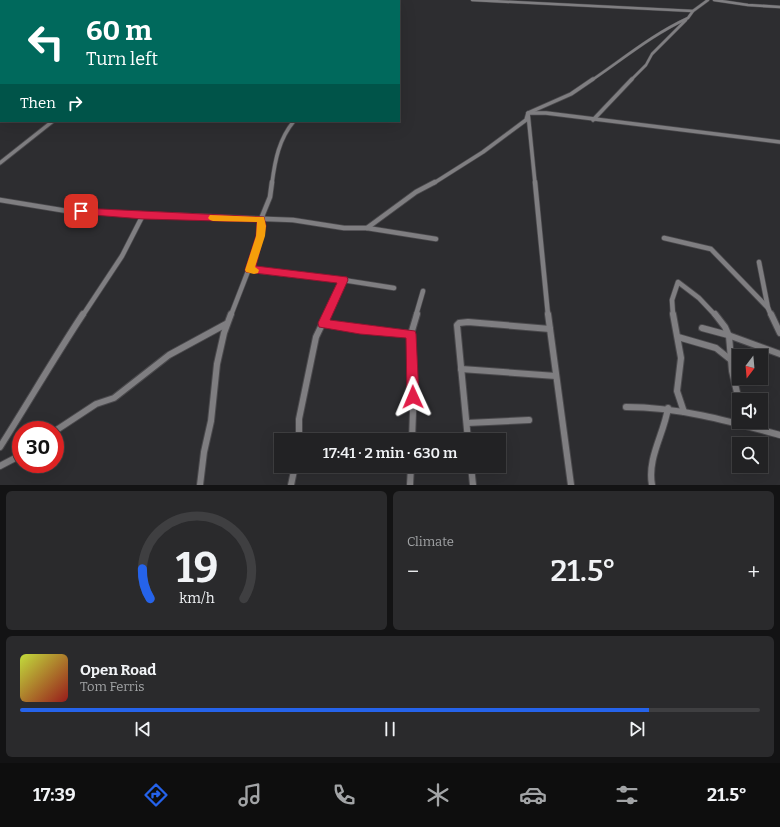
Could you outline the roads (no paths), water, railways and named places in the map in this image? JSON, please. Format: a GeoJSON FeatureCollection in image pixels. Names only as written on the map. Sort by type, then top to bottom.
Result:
{"type":"FeatureCollection","features":[{"type":"Feature","properties":{"kind":"street"},"geometry":{"type":"LineString","coordinates":[[472,0],[693,11]]}},
{"type":"Feature","properties":{"kind":"street"},"geometry":{"type":"LineString","coordinates":[[593,120],[646,65],[652,54],[693,11],[708,0]]}},
{"type":"Feature","properties":{"kind":"street"},"geometry":{"type":"LineString","coordinates":[[714,0],[745,5],[780,7]]}},
{"type":"Feature","properties":{"kind":"street"},"geometry":{"type":"LineString","coordinates":[[366,228],[416,192],[424,189],[483,152],[526,120],[528,114],[571,94],[619,62],[636,48],[687,18]]}},
{"type":"Feature","properties":{"kind":"street"},"geometry":{"type":"LineString","coordinates":[[528,114],[546,113],[780,142]]}},
{"type":"Feature","properties":{"kind":"street"},"geometry":{"type":"LineString","coordinates":[[528,114],[538,224],[550,329],[571,485]]}},
{"type":"Feature","properties":{"kind":"street"},"geometry":{"type":"LineString","coordinates":[[0,163],[52,122]]}},
{"type":"Feature","properties":{"kind":"street"},"geometry":{"type":"LineString","coordinates":[[200,485],[204,452],[211,422],[217,364],[226,324],[250,270],[260,236],[262,226],[261,219],[270,196],[280,145],[285,132],[293,122]]}},
{"type":"Feature","properties":{"kind":"street"},"geometry":{"type":"LineString","coordinates":[[0,200],[67,211],[293,220],[344,228],[366,228],[436,239]]}},
{"type":"Feature","properties":{"kind":"street"},"geometry":{"type":"LineString","coordinates":[[0,447],[36,392],[58,352],[122,256],[143,215]]}},
{"type":"Feature","properties":{"kind":"street"},"geometry":{"type":"LineString","coordinates":[[664,238],[711,250],[768,308]]}},
{"type":"Feature","properties":{"kind":"street"},"geometry":{"type":"LineString","coordinates":[[759,262],[768,308],[780,333]]}},
{"type":"Feature","properties":{"kind":"street"},"geometry":{"type":"LineString","coordinates":[[250,270],[344,280],[394,288]]}},
{"type":"Feature","properties":{"kind":"street"},"geometry":{"type":"LineString","coordinates":[[299,433],[305,387],[316,337],[344,280]]}},
{"type":"Feature","properties":{"kind":"street"},"geometry":{"type":"LineString","coordinates":[[684,412],[678,396],[677,387],[682,363],[673,302],[674,288],[678,282],[688,289],[718,318],[728,335],[737,393]]}},
{"type":"Feature","properties":{"kind":"street"},"geometry":{"type":"LineString","coordinates":[[412,433],[411,334],[423,292]]}},
{"type":"Feature","properties":{"kind":"street"},"geometry":{"type":"LineString","coordinates":[[468,433],[457,326],[459,323],[468,322],[550,329]]}},
{"type":"Feature","properties":{"kind":"street"},"geometry":{"type":"LineString","coordinates":[[323,323],[360,329],[411,334]]}},
{"type":"Feature","properties":{"kind":"street"},"geometry":{"type":"LineString","coordinates":[[64,425],[91,408],[114,398],[169,355],[226,324]]}},
{"type":"Feature","properties":{"kind":"street"},"geometry":{"type":"LineString","coordinates":[[702,328],[728,335],[780,354]]}},
{"type":"Feature","properties":{"kind":"street"},"geometry":{"type":"LineString","coordinates":[[678,337],[716,348],[731,360]]}},
{"type":"Feature","properties":{"kind":"street"},"geometry":{"type":"LineString","coordinates":[[461,369],[556,376]]}},
{"type":"Feature","properties":{"kind":"street"},"geometry":{"type":"LineString","coordinates":[[626,407],[643,406],[668,408],[732,422]]}},
{"type":"Feature","properties":{"kind":"street"},"geometry":{"type":"LineString","coordinates":[[652,485],[650,472],[668,419],[668,408]]}},
{"type":"Feature","properties":{"kind":"street"},"geometry":{"type":"LineString","coordinates":[[467,423],[529,420]]}},
{"type":"Feature","properties":{"kind":"street"},"geometry":{"type":"LineString","coordinates":[[761,429],[780,435]]}},
{"type":"Feature","properties":{"kind":"street"},"geometry":{"type":"LineString","coordinates":[[0,466],[12,460]]}},
{"type":"Feature","properties":{"kind":"street"},"geometry":{"type":"LineString","coordinates":[[291,485],[294,473]]}},
{"type":"Feature","properties":{"kind":"street"},"geometry":{"type":"LineString","coordinates":[[410,485],[411,473]]}},
{"type":"Feature","properties":{"kind":"street"},"geometry":{"type":"LineString","coordinates":[[472,473],[473,485]]}}]}
